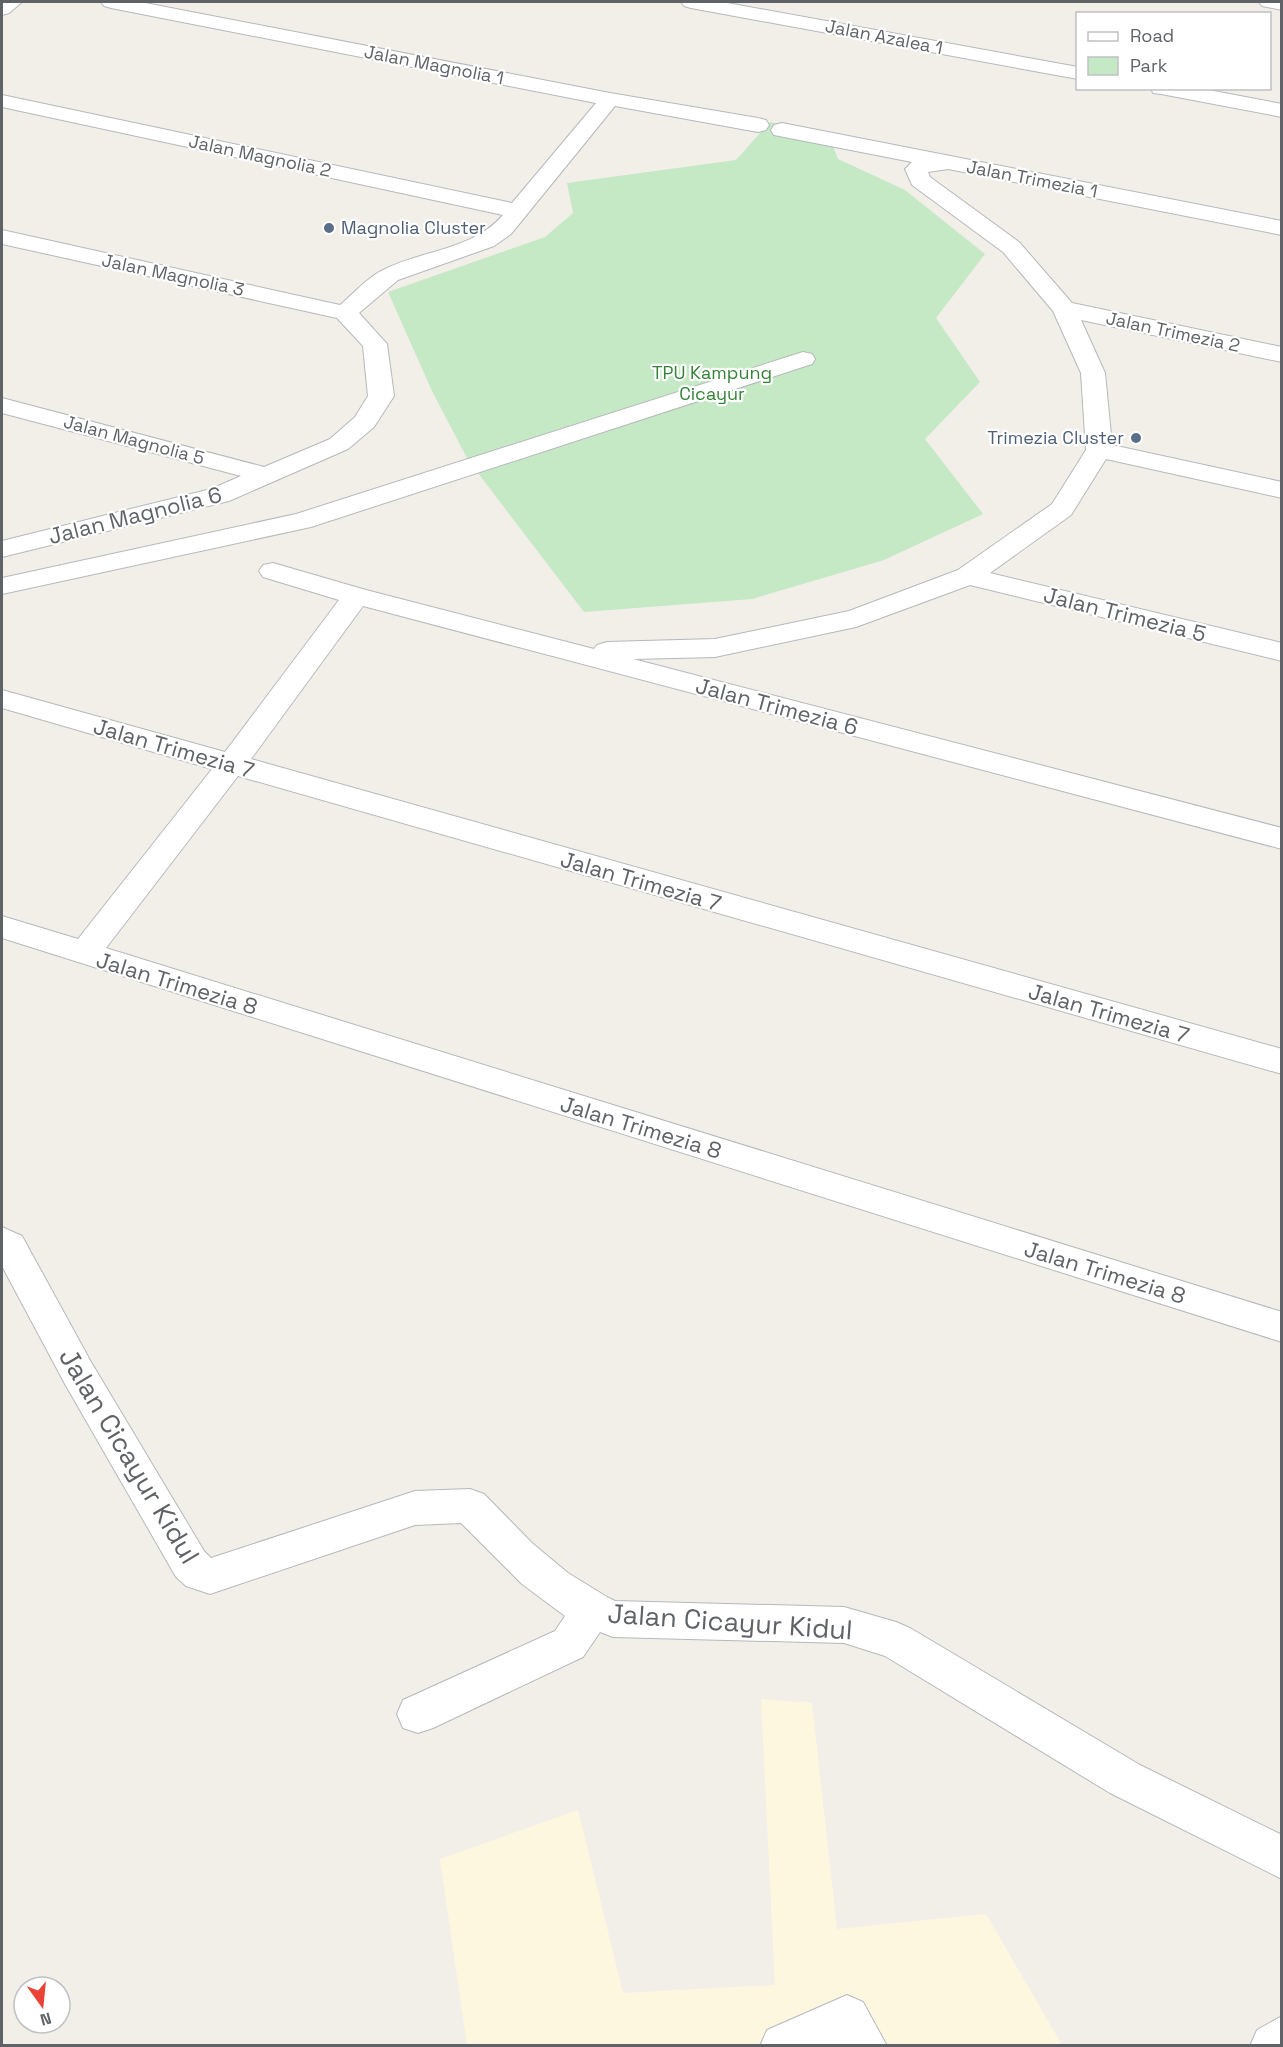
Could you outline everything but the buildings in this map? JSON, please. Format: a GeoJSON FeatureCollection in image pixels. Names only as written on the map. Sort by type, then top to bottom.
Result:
{"type":"FeatureCollection","features":[{"type":"Feature","properties":{"kind":"street"},"geometry":{"type":"LineString","coordinates":[[2,9],[12,2]]}},
{"type":"Feature","properties":{"kind":"street","name":"Jalan Magnolia 1"},"geometry":{"type":"LineString","coordinates":[[111,2],[758,126]]}},
{"type":"Feature","properties":{"kind":"street","name":"Jalan Azalea 1"},"geometry":{"type":"LineString","coordinates":[[691,2],[1076,73]]}},
{"type":"Feature","properties":{"kind":"street"},"geometry":{"type":"LineString","coordinates":[[1269,2],[1281,4]]}},
{"type":"Feature","properties":{"kind":"street"},"geometry":{"type":"LineString","coordinates":[[1171,90],[1281,111]]}},
{"type":"Feature","properties":{"kind":"street"},"geometry":{"type":"LineString","coordinates":[[345,313],[390,275],[486,241],[503,229],[610,99]]}},
{"type":"Feature","properties":{"kind":"street","name":"Jalan Magnolia 2"},"geometry":{"type":"LineString","coordinates":[[2,100],[518,211]]}},
{"type":"Feature","properties":{"kind":"street","name":"Jalan Trimezia 1"},"geometry":{"type":"LineString","coordinates":[[782,130],[1281,228]]}},
{"type":"Feature","properties":{"kind":"street"},"geometry":{"type":"LineString","coordinates":[[570,651],[715,648],[856,618],[968,576],[1062,509],[1099,450],[1093,373],[1064,309],[1011,246],[920,180],[916,169],[924,165],[946,163]]}},
{"type":"Feature","properties":{"kind":"street","name":"Jalan Magnolia 3"},"geometry":{"type":"LineString","coordinates":[[2,237],[345,313]]}},
{"type":"Feature","properties":{"kind":"street","name":"Jalan Trimezia 2"},"geometry":{"type":"LineString","coordinates":[[1064,309],[1281,355]]}},
{"type":"Feature","properties":{"kind":"street","name":"Jalan Magnolia 6"},"geometry":{"type":"LineString","coordinates":[[2,549],[219,495],[339,444],[365,422],[381,396],[375,344],[345,313]]}},
{"type":"Feature","properties":{"kind":"street"},"geometry":{"type":"LineString","coordinates":[[2,586],[302,521],[802,359]]}},
{"type":"Feature","properties":{"kind":"street","name":"Jalan Magnolia 5"},"geometry":{"type":"LineString","coordinates":[[2,405],[266,475]]}},
{"type":"Feature","properties":{"kind":"street"},"geometry":{"type":"LineString","coordinates":[[1099,450],[1281,490]]}},
{"type":"Feature","properties":{"kind":"street","name":"Jalan Trimezia 6"},"geometry":{"type":"LineString","coordinates":[[273,571],[356,596],[1281,839]]}},
{"type":"Feature","properties":{"kind":"street","name":"Jalan Trimezia 5"},"geometry":{"type":"LineString","coordinates":[[968,576],[1281,652]]}},
{"type":"Feature","properties":{"kind":"street"},"geometry":{"type":"LineString","coordinates":[[84,954],[231,765],[356,596]]}},
{"type":"Feature","properties":{"kind":"street","name":"Jalan Trimezia 7"},"geometry":{"type":"LineString","coordinates":[[2,699],[1281,1062]]}},
{"type":"Feature","properties":{"kind":"street","name":"Jalan Trimezia 8"},"geometry":{"type":"LineString","coordinates":[[2,927],[1281,1327]]}},
{"type":"Feature","properties":{"kind":"street","name":"Jalan Cicayur Kidul"},"geometry":{"type":"LineString","coordinates":[[2,1241],[9,1246],[78,1372],[190,1564],[200,1573],[210,1576],[415,1508],[470,1506],[508,1546],[591,1611],[613,1619],[844,1625],[896,1641],[1125,1779],[1281,1858]]}},
{"type":"Feature","properties":{"kind":"street"},"geometry":{"type":"LineString","coordinates":[[418,1714],[569,1644],[591,1611]]}},
{"type":"Feature","properties":{"kind":"street"},"geometry":{"type":"LineString","coordinates":[[783,2046],[847,2018],[864,2046]]}},
{"type":"Feature","properties":{"kind":"street"},"geometry":{"type":"LineString","coordinates":[[1273,2046],[1281,2039]]}},
{"type":"Feature","properties":{"kind":"shaded area"},"geometry":{"type":"Polygon","coordinates":[[[761,1699],[812,1703],[837,1929],[986,1914],[1062,2045],[467,2045],[440,1859],[578,1810],[623,1993],[775,1985],[761,1699]]]}},
{"type":"Feature","properties":{"kind":"green space","name":"TPU Kampung Cicayur"},"geometry":{"type":"Polygon","coordinates":[[[770,122],[828,134],[838,159],[905,190],[985,254],[936,318],[980,382],[925,439],[983,514],[884,560],[752,599],[584,612],[468,460],[432,391],[388,292],[545,237],[573,213],[567,183],[736,160],[770,122]]]}},
{"type":"Feature","properties":{"kind":"place","name":"Magnolia Cluster"},"geometry":{"type":"Point","coordinates":[329,228]}},
{"type":"Feature","properties":{"kind":"place","name":"Trimezia Cluster"},"geometry":{"type":"Point","coordinates":[1136,438]}}]}
